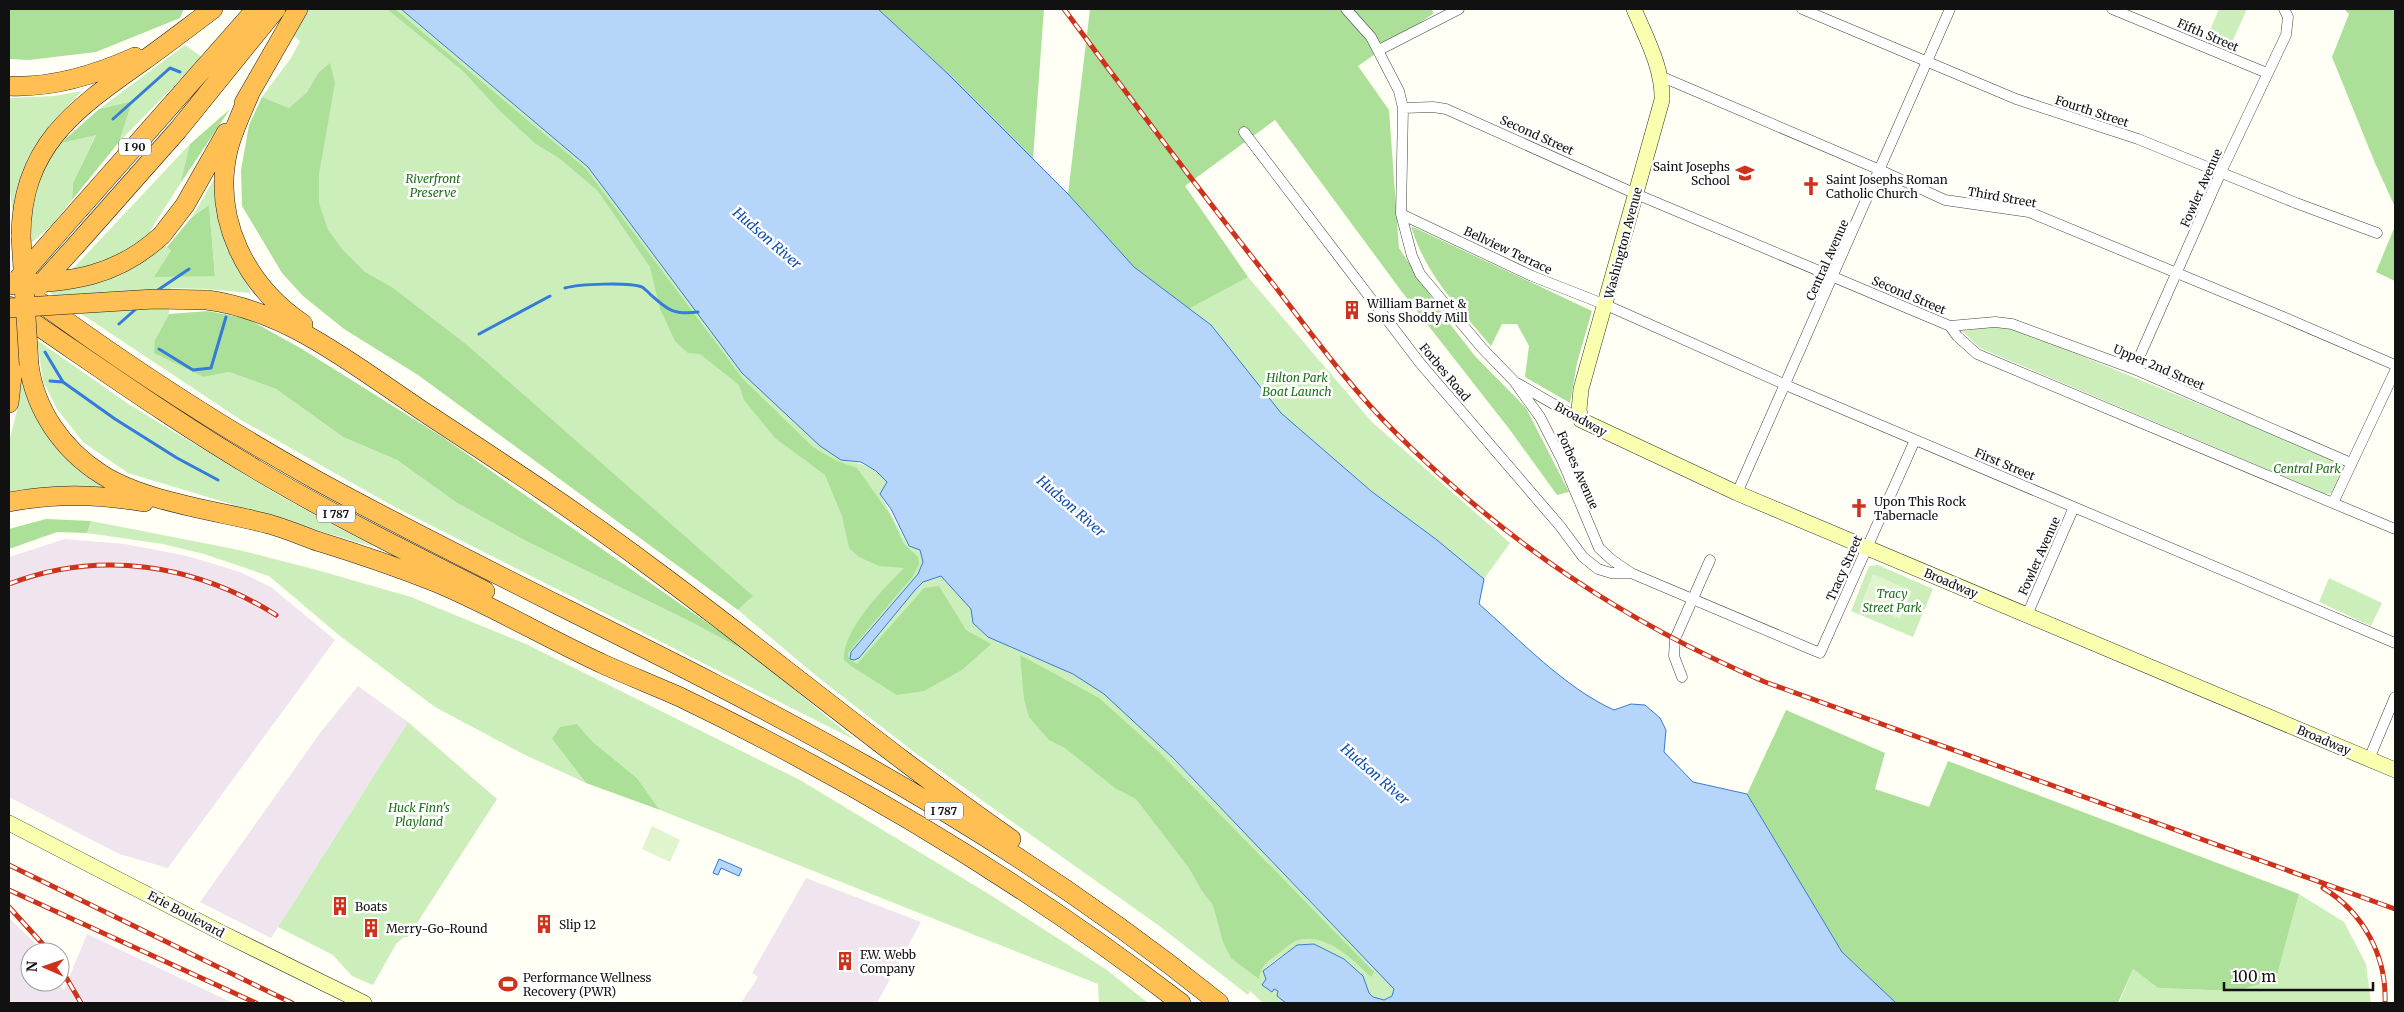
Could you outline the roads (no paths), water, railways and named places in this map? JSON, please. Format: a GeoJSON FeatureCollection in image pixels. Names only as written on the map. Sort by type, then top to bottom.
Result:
{"type":"FeatureCollection","features":[{"type":"Feature","properties":{"kind":"highway"},"geometry":{"type":"LineString","coordinates":[[213,9],[94,96],[67,119],[52,136],[38,159],[27,187],[23,207],[21,237],[29,365],[36,393],[47,419],[66,445],[99,473],[142,492],[273,525],[436,582],[602,664],[679,697]]}},
{"type":"Feature","properties":{"kind":"highway","name":"I 90"},"geometry":{"type":"LineString","coordinates":[[9,289],[256,9]]}},
{"type":"Feature","properties":{"kind":"highway","name":"I 90"},"geometry":{"type":"LineString","coordinates":[[9,321],[225,74],[276,9]]}},
{"type":"Feature","properties":{"kind":"highway"},"geometry":{"type":"LineString","coordinates":[[9,285],[68,281],[98,274],[130,260],[162,235],[192,194],[298,9]]}},
{"type":"Feature","properties":{"kind":"highway"},"geometry":{"type":"LineString","coordinates":[[9,86],[50,84],[94,73],[133,58],[178,34]]}},
{"type":"Feature","properties":{"kind":"highway"},"geometry":{"type":"LineString","coordinates":[[250,93],[233,135],[224,178],[228,220],[242,259],[274,302],[352,355],[398,395]]}},
{"type":"Feature","properties":{"kind":"highway","name":"I 787"},"geometry":{"type":"LineString","coordinates":[[9,278],[131,366],[292,467],[387,518],[794,726],[921,797],[1081,900],[1219,1003]]}},
{"type":"Feature","properties":{"kind":"highway"},"geometry":{"type":"LineString","coordinates":[[9,403],[12,352],[9,307],[154,299],[207,300],[244,308],[276,320],[324,346],[608,535],[707,609],[884,747],[1113,910],[1235,1003]]}},
{"type":"Feature","properties":{"kind":"highway","name":"I 787"},"geometry":{"type":"LineString","coordinates":[[9,307],[166,414],[266,476],[377,536],[606,653],[679,697],[831,776],[932,834],[1046,906],[1176,1000]]}},
{"type":"Feature","properties":{"kind":"highway"},"geometry":{"type":"LineString","coordinates":[[9,502],[56,496],[119,498],[157,505],[270,533],[317,541]]}},
{"type":"Feature","properties":{"kind":"street","name":"Forbes Avenue"},"geometry":{"type":"LineString","coordinates":[[1346,9],[1355,17],[1378,50],[1399,91],[1403,108],[1401,214],[1412,256],[1420,274],[1482,348],[1514,381],[1540,417],[1562,460],[1599,548],[1631,573],[1820,653]]}},
{"type":"Feature","properties":{"kind":"street"},"geometry":{"type":"LineString","coordinates":[[1378,50],[1459,9]]}},
{"type":"Feature","properties":{"kind":"street","name":"Washington Avenue"},"geometry":{"type":"LineString","coordinates":[[1581,420],[1579,410],[1581,389],[1662,100],[1660,76],[1634,9]]}},
{"type":"Feature","properties":{"kind":"street","name":"Fourth Street"},"geometry":{"type":"LineString","coordinates":[[1802,9],[2016,99],[2138,139],[2377,233]]}},
{"type":"Feature","properties":{"kind":"street","name":"Central Avenue"},"geometry":{"type":"LineString","coordinates":[[1737,493],[1950,9]]}},
{"type":"Feature","properties":{"kind":"street","name":"Fifth Street"},"geometry":{"type":"LineString","coordinates":[[2112,9],[2267,73]]}},
{"type":"Feature","properties":{"kind":"street","name":"Fowler Avenue"},"geometry":{"type":"LineString","coordinates":[[2134,370],[2178,274],[2221,172],[2286,35],[2286,13]]}},
{"type":"Feature","properties":{"kind":"street","name":"Third Street"},"geometry":{"type":"LineString","coordinates":[[1660,76],[1880,170],[1945,200],[2029,212],[2395,366]]}},
{"type":"Feature","properties":{"kind":"street","name":"Second Street"},"geometry":{"type":"LineString","coordinates":[[1403,108],[1433,106],[1446,109],[1636,194],[1950,326],[1957,336],[1977,354],[2395,529]]}},
{"type":"Feature","properties":{"kind":"street","name":"Forbes Road"},"geometry":{"type":"LineString","coordinates":[[1244,132],[1420,363],[1560,526],[1583,557],[1598,569],[1611,573],[1631,573]]}},
{"type":"Feature","properties":{"kind":"street","name":"Bellview Terrace"},"geometry":{"type":"LineString","coordinates":[[1401,214],[1532,276],[1606,305]]}},
{"type":"Feature","properties":{"kind":"street","name":"First Street"},"geometry":{"type":"LineString","coordinates":[[1606,305],[1915,440],[2395,643]]}},
{"type":"Feature","properties":{"kind":"street","name":"Upper 2nd Street"},"geometry":{"type":"LineString","coordinates":[[1950,326],[1995,322],[2012,324],[2134,370],[2351,463]]}},
{"type":"Feature","properties":{"kind":"street"},"geometry":{"type":"LineString","coordinates":[[2333,503],[2395,370]]}},
{"type":"Feature","properties":{"kind":"street","name":"Broadway"},"geometry":{"type":"LineString","coordinates":[[1514,381],[1581,420],[1737,493],[2395,770]]}},
{"type":"Feature","properties":{"kind":"street","name":"Tracy Street"},"geometry":{"type":"LineString","coordinates":[[1820,653],[1915,440]]}},
{"type":"Feature","properties":{"kind":"street","name":"Fowler Avenue"},"geometry":{"type":"LineString","coordinates":[[2027,615],[2074,507]]}},
{"type":"Feature","properties":{"kind":"street"},"geometry":{"type":"LineString","coordinates":[[1682,677],[1674,656],[1675,639],[1710,560]]}},
{"type":"Feature","properties":{"kind":"street"},"geometry":{"type":"LineString","coordinates":[[2369,759],[2395,697]]}},
{"type":"Feature","properties":{"kind":"street","name":"Erie Boulevard"},"geometry":{"type":"LineString","coordinates":[[9,823],[218,931],[364,1003]]}},
{"type":"Feature","properties":{"kind":"water","name":"Hudson River"},"geometry":{"type":"Polygon","coordinates":[[[401,9],[878,9],[947,73],[1068,194],[1134,267],[1211,325],[1281,413],[1371,491],[1437,540],[1484,579],[1479,604],[1527,648],[1578,689],[1614,710],[1631,704],[1645,705],[1660,718],[1666,730],[1664,752],[1693,782],[1747,794],[1842,952],[1896,1003],[1286,1003],[1277,996],[1278,991],[1274,989],[1272,992],[1262,985],[1266,979],[1263,971],[1297,945],[1314,944],[1344,959],[1363,976],[1369,993],[1373,997],[1384,1000],[1392,996],[1394,989],[1173,758],[1104,694],[1073,674],[988,637],[973,623],[971,609],[941,576],[923,582],[859,658],[850,659],[851,652],[918,574],[923,562],[920,550],[909,546],[891,509],[880,494],[887,482],[876,471],[861,462],[841,460],[820,446],[742,373],[588,167],[401,9]]]}},
{"type":"Feature","properties":{"kind":"water"},"geometry":{"type":"Polygon","coordinates":[[[719,859],[742,869],[739,876],[721,868],[718,875],[713,873],[719,859]]]}},
{"type":"Feature","properties":{"kind":"waterway"},"geometry":{"type":"LineString","coordinates":[[113,119],[170,68],[180,72]]}},
{"type":"Feature","properties":{"kind":"waterway"},"geometry":{"type":"LineString","coordinates":[[155,292],[189,269]]}},
{"type":"Feature","properties":{"kind":"waterway"},"geometry":{"type":"LineString","coordinates":[[565,288],[604,284],[636,285],[643,288],[671,310],[682,313],[698,312]]}},
{"type":"Feature","properties":{"kind":"waterway"},"geometry":{"type":"LineString","coordinates":[[479,334],[550,296]]}},
{"type":"Feature","properties":{"kind":"waterway"},"geometry":{"type":"LineString","coordinates":[[119,324],[137,308]]}},
{"type":"Feature","properties":{"kind":"waterway"},"geometry":{"type":"LineString","coordinates":[[159,349],[193,370],[211,368],[226,317]]}},
{"type":"Feature","properties":{"kind":"waterway"},"geometry":{"type":"LineString","coordinates":[[45,352],[63,382]]}},
{"type":"Feature","properties":{"kind":"waterway"},"geometry":{"type":"LineString","coordinates":[[50,381],[63,382],[115,419],[177,458],[218,480]]}},
{"type":"Feature","properties":{"kind":"railway"},"geometry":{"type":"LineString","coordinates":[[1064,9],[1333,362],[1380,417],[1481,510],[1569,576],[1663,633],[1765,682],[2395,909]]}},
{"type":"Feature","properties":{"kind":"railway"},"geometry":{"type":"LineString","coordinates":[[9,584],[43,573],[77,567],[112,565],[146,567],[180,574],[213,584],[245,598],[276,615]]}},
{"type":"Feature","properties":{"kind":"railway"},"geometry":{"type":"LineString","coordinates":[[9,865],[292,1003]]}},
{"type":"Feature","properties":{"kind":"railway"},"geometry":{"type":"LineString","coordinates":[[2323,888],[2350,909],[2370,937],[2382,969],[2385,1003]]}},
{"type":"Feature","properties":{"kind":"railway"},"geometry":{"type":"LineString","coordinates":[[9,890],[256,1003]]}},
{"type":"Feature","properties":{"kind":"railway"},"geometry":{"type":"LineString","coordinates":[[9,907],[41,942]]}},
{"type":"Feature","properties":{"kind":"railway"},"geometry":{"type":"LineString","coordinates":[[70,984],[81,1003]]}},
{"type":"Feature","properties":{"kind":"place","name":"Saint Josephs School"},"geometry":{"type":"Point","coordinates":[1745,173]}},
{"type":"Feature","properties":{"kind":"place","name":"Saint Josephs Roman Catholic Church"},"geometry":{"type":"Point","coordinates":[1811,186]}},
{"type":"Feature","properties":{"kind":"place","name":"William Barnet & Sons Shoddy Mill"},"geometry":{"type":"Point","coordinates":[1352,310]}},
{"type":"Feature","properties":{"kind":"place","name":"Upon This Rock Tabernacle"},"geometry":{"type":"Point","coordinates":[1859,508]}},
{"type":"Feature","properties":{"kind":"place","name":"Boats"},"geometry":{"type":"Point","coordinates":[340,906]}},
{"type":"Feature","properties":{"kind":"place","name":"Slip 12"},"geometry":{"type":"Point","coordinates":[544,924]}},
{"type":"Feature","properties":{"kind":"place","name":"Merry-Go-Round"},"geometry":{"type":"Point","coordinates":[371,928]}},
{"type":"Feature","properties":{"kind":"place","name":"F.W. Webb Company"},"geometry":{"type":"Point","coordinates":[845,961]}},
{"type":"Feature","properties":{"kind":"place","name":"Performance Wellness Recovery (PWR)"},"geometry":{"type":"Point","coordinates":[508,984]}},
{"type":"Feature","properties":{"kind":"park label","name":"Riverfront Preserve"},"geometry":{"type":"Point","coordinates":[433,185]}},
{"type":"Feature","properties":{"kind":"park label","name":"Hilton Park Boat Launch"},"geometry":{"type":"Point","coordinates":[1297,384]}},
{"type":"Feature","properties":{"kind":"park label","name":"Central Park"},"geometry":{"type":"Point","coordinates":[2307,468]}},
{"type":"Feature","properties":{"kind":"park label","name":"Tracy Street Park"},"geometry":{"type":"Point","coordinates":[1892,600]}},
{"type":"Feature","properties":{"kind":"park label","name":"Huck Finn's Playland"},"geometry":{"type":"Point","coordinates":[419,814]}}]}
